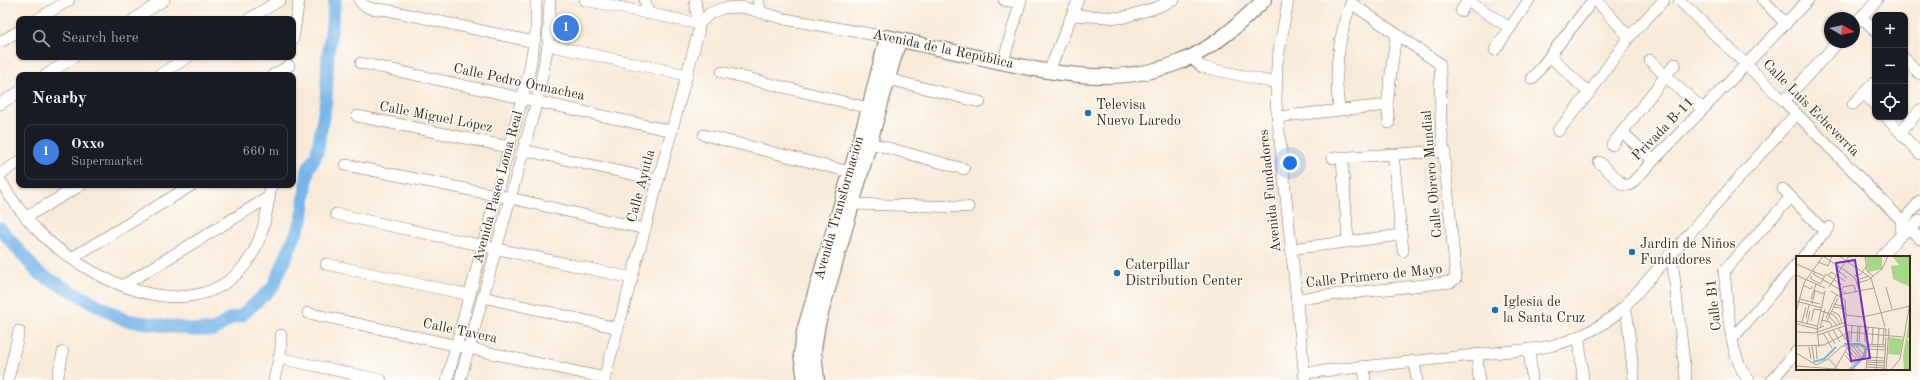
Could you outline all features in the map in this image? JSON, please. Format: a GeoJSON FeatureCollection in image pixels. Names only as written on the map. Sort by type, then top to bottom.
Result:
{"type":"FeatureCollection","features":[{"type":"Feature","properties":{"kind":"main road","name":"Avenida de la República"},"geometry":{"type":"LineString","coordinates":[[893,38],[1049,71],[1076,75],[1121,75],[1167,66],[1191,57],[1218,40],[1246,18],[1264,0]]}},
{"type":"Feature","properties":{"kind":"main road","name":"Avenida Transformación"},"geometry":{"type":"LineString","coordinates":[[804,380],[802,342],[827,271],[864,141],[888,79],[893,38]]}},
{"type":"Feature","properties":{"kind":"main road","name":"Avenida Transformación"},"geometry":{"type":"LineString","coordinates":[[864,141],[868,108],[893,38]]}},
{"type":"Feature","properties":{"kind":"main road","name":"Avenida Transformación"},"geometry":{"type":"LineString","coordinates":[[817,380],[814,359],[815,341],[827,271]]}},
{"type":"Feature","properties":{"kind":"street"},"geometry":{"type":"LineString","coordinates":[[43,16],[70,0]]}},
{"type":"Feature","properties":{"kind":"street"},"geometry":{"type":"LineString","coordinates":[[139,16],[164,0]]}},
{"type":"Feature","properties":{"kind":"street"},"geometry":{"type":"LineString","coordinates":[[254,16],[280,0]]}},
{"type":"Feature","properties":{"kind":"street"},"geometry":{"type":"LineString","coordinates":[[284,0],[298,4],[296,18]]}},
{"type":"Feature","properties":{"kind":"street"},"geometry":{"type":"LineString","coordinates":[[359,0],[363,6],[371,8],[387,10],[534,42]]}},
{"type":"Feature","properties":{"kind":"street","name":"Avenida Paseo Loma Real"},"geometry":{"type":"LineString","coordinates":[[447,380],[523,98],[534,42],[536,0]]}},
{"type":"Feature","properties":{"kind":"street","name":"Avenida Paseo Loma Real"},"geometry":{"type":"LineString","coordinates":[[460,380],[537,101],[548,45],[550,0]]}},
{"type":"Feature","properties":{"kind":"street"},"geometry":{"type":"LineString","coordinates":[[585,0],[699,24]]}},
{"type":"Feature","properties":{"kind":"street"},"geometry":{"type":"LineString","coordinates":[[645,0],[648,14]]}},
{"type":"Feature","properties":{"kind":"street","name":"Calle Ayutla"},"geometry":{"type":"LineString","coordinates":[[604,379],[699,30],[695,0]]}},
{"type":"Feature","properties":{"kind":"street"},"geometry":{"type":"LineString","coordinates":[[758,0],[761,12]]}},
{"type":"Feature","properties":{"kind":"street"},"geometry":{"type":"LineString","coordinates":[[1003,62],[1020,2],[1004,0]]}},
{"type":"Feature","properties":{"kind":"street"},"geometry":{"type":"LineString","coordinates":[[1049,71],[1078,0]]}},
{"type":"Feature","properties":{"kind":"street"},"geometry":{"type":"LineString","coordinates":[[1073,15],[1121,18],[1155,8],[1174,0]]}},
{"type":"Feature","properties":{"kind":"street","name":"Avenida Fundadores"},"geometry":{"type":"LineString","coordinates":[[1288,0],[1281,35],[1276,83],[1277,117],[1304,376]]}},
{"type":"Feature","properties":{"kind":"street"},"geometry":{"type":"LineString","coordinates":[[1495,50],[1529,0]]}},
{"type":"Feature","properties":{"kind":"street"},"geometry":{"type":"LineString","coordinates":[[1532,79],[1551,57],[1593,0]]}},
{"type":"Feature","properties":{"kind":"street"},"geometry":{"type":"LineString","coordinates":[[1596,0],[1629,37]]}},
{"type":"Feature","properties":{"kind":"street"},"geometry":{"type":"LineString","coordinates":[[1558,131],[1589,93],[1629,37],[1664,0]]}},
{"type":"Feature","properties":{"kind":"street","name":"Calle Luis Echeverría"},"geometry":{"type":"LineString","coordinates":[[1679,0],[1784,101],[1920,239]]}},
{"type":"Feature","properties":{"kind":"street"},"geometry":{"type":"LineString","coordinates":[[1763,0],[1786,24]]}},
{"type":"Feature","properties":{"kind":"street","name":"Privada B-11"},"geometry":{"type":"LineString","coordinates":[[1599,162],[1623,185],[1630,185],[1808,0]]}},
{"type":"Feature","properties":{"kind":"street"},"geometry":{"type":"LineString","coordinates":[[1860,19],[1877,0]]}},
{"type":"Feature","properties":{"kind":"street"},"geometry":{"type":"LineString","coordinates":[[1461,11],[1468,1],[1510,28]]}},
{"type":"Feature","properties":{"kind":"street"},"geometry":{"type":"LineString","coordinates":[[1339,109],[1336,89],[1337,64],[1342,28],[1351,3],[1396,34],[1387,105],[1389,123]]}},
{"type":"Feature","properties":{"kind":"street","name":"Avenida de la República"},"geometry":{"type":"LineString","coordinates":[[699,24],[710,13],[723,8],[742,8],[784,19],[893,38]]}},
{"type":"Feature","properties":{"kind":"street"},"geometry":{"type":"LineString","coordinates":[[1860,22],[1872,28]]}},
{"type":"Feature","properties":{"kind":"street"},"geometry":{"type":"LineString","coordinates":[[0,42],[16,33]]}},
{"type":"Feature","properties":{"kind":"street","name":"Calle Obrero Mundial"},"geometry":{"type":"LineString","coordinates":[[1396,34],[1440,64],[1441,123],[1457,276],[1455,280]]}},
{"type":"Feature","properties":{"kind":"street"},"geometry":{"type":"LineString","coordinates":[[548,45],[687,76]]}},
{"type":"Feature","properties":{"kind":"street"},"geometry":{"type":"LineString","coordinates":[[1784,101],[1833,48]]}},
{"type":"Feature","properties":{"kind":"street"},"geometry":{"type":"LineString","coordinates":[[1191,57],[1202,67],[1276,83]]}},
{"type":"Feature","properties":{"kind":"street"},"geometry":{"type":"LineString","coordinates":[[1551,57],[1589,93]]}},
{"type":"Feature","properties":{"kind":"street"},"geometry":{"type":"LineString","coordinates":[[51,72],[69,60]]}},
{"type":"Feature","properties":{"kind":"street"},"geometry":{"type":"LineString","coordinates":[[164,72],[183,60]]}},
{"type":"Feature","properties":{"kind":"street"},"geometry":{"type":"LineString","coordinates":[[1650,60],[1665,76],[1703,109]]}},
{"type":"Feature","properties":{"kind":"street"},"geometry":{"type":"LineString","coordinates":[[1908,62],[1920,74]]}},
{"type":"Feature","properties":{"kind":"street","name":"Calle Pedro Ormachea"},"geometry":{"type":"LineString","coordinates":[[360,63],[672,131]]}},
{"type":"Feature","properties":{"kind":"street"},"geometry":{"type":"LineString","coordinates":[[1612,145],[1623,133],[1675,64]]}},
{"type":"Feature","properties":{"kind":"street"},"geometry":{"type":"LineString","coordinates":[[278,72],[289,66]]}},
{"type":"Feature","properties":{"kind":"street"},"geometry":{"type":"LineString","coordinates":[[722,72],[868,108]]}},
{"type":"Feature","properties":{"kind":"street"},"geometry":{"type":"LineString","coordinates":[[888,79],[980,102]]}},
{"type":"Feature","properties":{"kind":"street"},"geometry":{"type":"LineString","coordinates":[[1853,104],[1873,84]]}},
{"type":"Feature","properties":{"kind":"street"},"geometry":{"type":"LineString","coordinates":[[0,104],[16,94]]}},
{"type":"Feature","properties":{"kind":"street"},"geometry":{"type":"LineString","coordinates":[[1864,94],[1872,102]]}},
{"type":"Feature","properties":{"kind":"street"},"geometry":{"type":"LineString","coordinates":[[1277,117],[1339,109],[1387,105]]}},
{"type":"Feature","properties":{"kind":"street"},"geometry":{"type":"LineString","coordinates":[[1900,132],[1920,110]]}},
{"type":"Feature","properties":{"kind":"street"},"geometry":{"type":"LineString","coordinates":[[1304,376],[1364,366],[1529,349],[1555,345],[1579,338],[1606,322],[1624,307],[1796,114]]}},
{"type":"Feature","properties":{"kind":"street","name":"Calle Miguel López"},"geometry":{"type":"LineString","coordinates":[[357,116],[510,147]]}},
{"type":"Feature","properties":{"kind":"street"},"geometry":{"type":"LineString","coordinates":[[1889,120],[1920,154]]}},
{"type":"Feature","properties":{"kind":"street"},"geometry":{"type":"LineString","coordinates":[[1623,133],[1654,160]]}},
{"type":"Feature","properties":{"kind":"street"},"geometry":{"type":"LineString","coordinates":[[704,135],[855,173]]}},
{"type":"Feature","properties":{"kind":"street"},"geometry":{"type":"LineString","coordinates":[[864,141],[964,168]]}},
{"type":"Feature","properties":{"kind":"street"},"geometry":{"type":"LineString","coordinates":[[524,150],[658,180]]}},
{"type":"Feature","properties":{"kind":"street"},"geometry":{"type":"LineString","coordinates":[[1348,241],[1337,158],[1444,151]]}},
{"type":"Feature","properties":{"kind":"street"},"geometry":{"type":"LineString","coordinates":[[1393,154],[1403,251]]}},
{"type":"Feature","properties":{"kind":"street"},"geometry":{"type":"LineString","coordinates":[[0,174],[16,164]]}},
{"type":"Feature","properties":{"kind":"street"},"geometry":{"type":"LineString","coordinates":[[346,165],[510,198],[645,229]]}},
{"type":"Feature","properties":{"kind":"street"},"geometry":{"type":"LineString","coordinates":[[0,180],[9,195],[36,229],[87,269],[146,294],[175,297],[200,293],[221,285],[236,274],[253,252],[262,231],[270,188]]}},
{"type":"Feature","properties":{"kind":"street"},"geometry":{"type":"LineString","coordinates":[[26,217],[77,188]]}},
{"type":"Feature","properties":{"kind":"street"},"geometry":{"type":"LineString","coordinates":[[72,258],[187,188]]}},
{"type":"Feature","properties":{"kind":"street"},"geometry":{"type":"LineString","coordinates":[[1783,189],[1828,229],[1804,256]]}},
{"type":"Feature","properties":{"kind":"street"},"geometry":{"type":"LineString","coordinates":[[124,285],[269,197]]}},
{"type":"Feature","properties":{"kind":"street","name":"Calle B1"},"geometry":{"type":"LineString","coordinates":[[1749,380],[1737,359],[1732,339],[1724,271],[1791,197]]}},
{"type":"Feature","properties":{"kind":"street"},"geometry":{"type":"LineString","coordinates":[[1882,256],[1899,237],[1920,201]]}},
{"type":"Feature","properties":{"kind":"street"},"geometry":{"type":"LineString","coordinates":[[846,202],[968,207]]}},
{"type":"Feature","properties":{"kind":"street"},"geometry":{"type":"LineString","coordinates":[[336,214],[632,278]]}},
{"type":"Feature","properties":{"kind":"street"},"geometry":{"type":"LineString","coordinates":[[1906,226],[1920,220]]}},
{"type":"Feature","properties":{"kind":"street"},"geometry":{"type":"LineString","coordinates":[[1291,249],[1401,235]]}},
{"type":"Feature","properties":{"kind":"street"},"geometry":{"type":"LineString","coordinates":[[1669,255],[1674,266],[1686,380]]}},
{"type":"Feature","properties":{"kind":"street"},"geometry":{"type":"LineString","coordinates":[[326,264],[470,295]]}},
{"type":"Feature","properties":{"kind":"street","name":"Calle B1"},"geometry":{"type":"LineString","coordinates":[[1732,339],[1796,265]]}},
{"type":"Feature","properties":{"kind":"street","name":"Calle Primero de Mayo"},"geometry":{"type":"LineString","coordinates":[[1296,299],[1451,282],[1455,280]]}},
{"type":"Feature","properties":{"kind":"street"},"geometry":{"type":"LineString","coordinates":[[483,297],[618,328]]}},
{"type":"Feature","properties":{"kind":"street"},"geometry":{"type":"LineString","coordinates":[[1624,307],[1627,315],[1634,380]]}},
{"type":"Feature","properties":{"kind":"street","name":"Calle Tavera"},"geometry":{"type":"LineString","coordinates":[[308,313],[604,379]]}},
{"type":"Feature","properties":{"kind":"street"},"geometry":{"type":"LineString","coordinates":[[8,380],[19,331]]}},
{"type":"Feature","properties":{"kind":"street"},"geometry":{"type":"LineString","coordinates":[[274,380],[279,358],[281,335]]}},
{"type":"Feature","properties":{"kind":"street"},"geometry":{"type":"LineString","coordinates":[[1579,338],[1583,380]]}},
{"type":"Feature","properties":{"kind":"street"},"geometry":{"type":"LineString","coordinates":[[1529,349],[1532,380]]}},
{"type":"Feature","properties":{"kind":"street"},"geometry":{"type":"LineString","coordinates":[[57,380],[63,352]]}},
{"type":"Feature","properties":{"kind":"street"},"geometry":{"type":"LineString","coordinates":[[1772,380],[1796,352]]}},
{"type":"Feature","properties":{"kind":"street"},"geometry":{"type":"LineString","coordinates":[[1477,354],[1479,380]]}},
{"type":"Feature","properties":{"kind":"street"},"geometry":{"type":"LineString","coordinates":[[279,358],[381,380]]}},
{"type":"Feature","properties":{"kind":"street"},"geometry":{"type":"LineString","coordinates":[[1414,361],[1417,380]]}},
{"type":"Feature","properties":{"kind":"street"},"geometry":{"type":"LineString","coordinates":[[1364,366],[1365,380]]}},
{"type":"Feature","properties":{"kind":"waterway"},"geometry":{"type":"LineString","coordinates":[[0,228],[38,273],[125,320],[195,330],[214,330],[231,318],[241,316],[273,287],[302,220],[308,169],[317,153],[326,100],[328,55],[335,0]]}},
{"type":"Feature","properties":{"kind":"place","name":"Oxxo"},"geometry":{"type":"Point","coordinates":[566,28]}},
{"type":"Feature","properties":{"kind":"place","name":"Televisa Nuevo Laredo"},"geometry":{"type":"Point","coordinates":[1088,113]}},
{"type":"Feature","properties":{"kind":"place","name":"Jardin de Niños Fundadores"},"geometry":{"type":"Point","coordinates":[1632,252]}},
{"type":"Feature","properties":{"kind":"place","name":"Caterpillar Distribution Center"},"geometry":{"type":"Point","coordinates":[1117,273]}},
{"type":"Feature","properties":{"kind":"place","name":"Iglesia de la Santa Cruz"},"geometry":{"type":"Point","coordinates":[1495,310]}}]}
